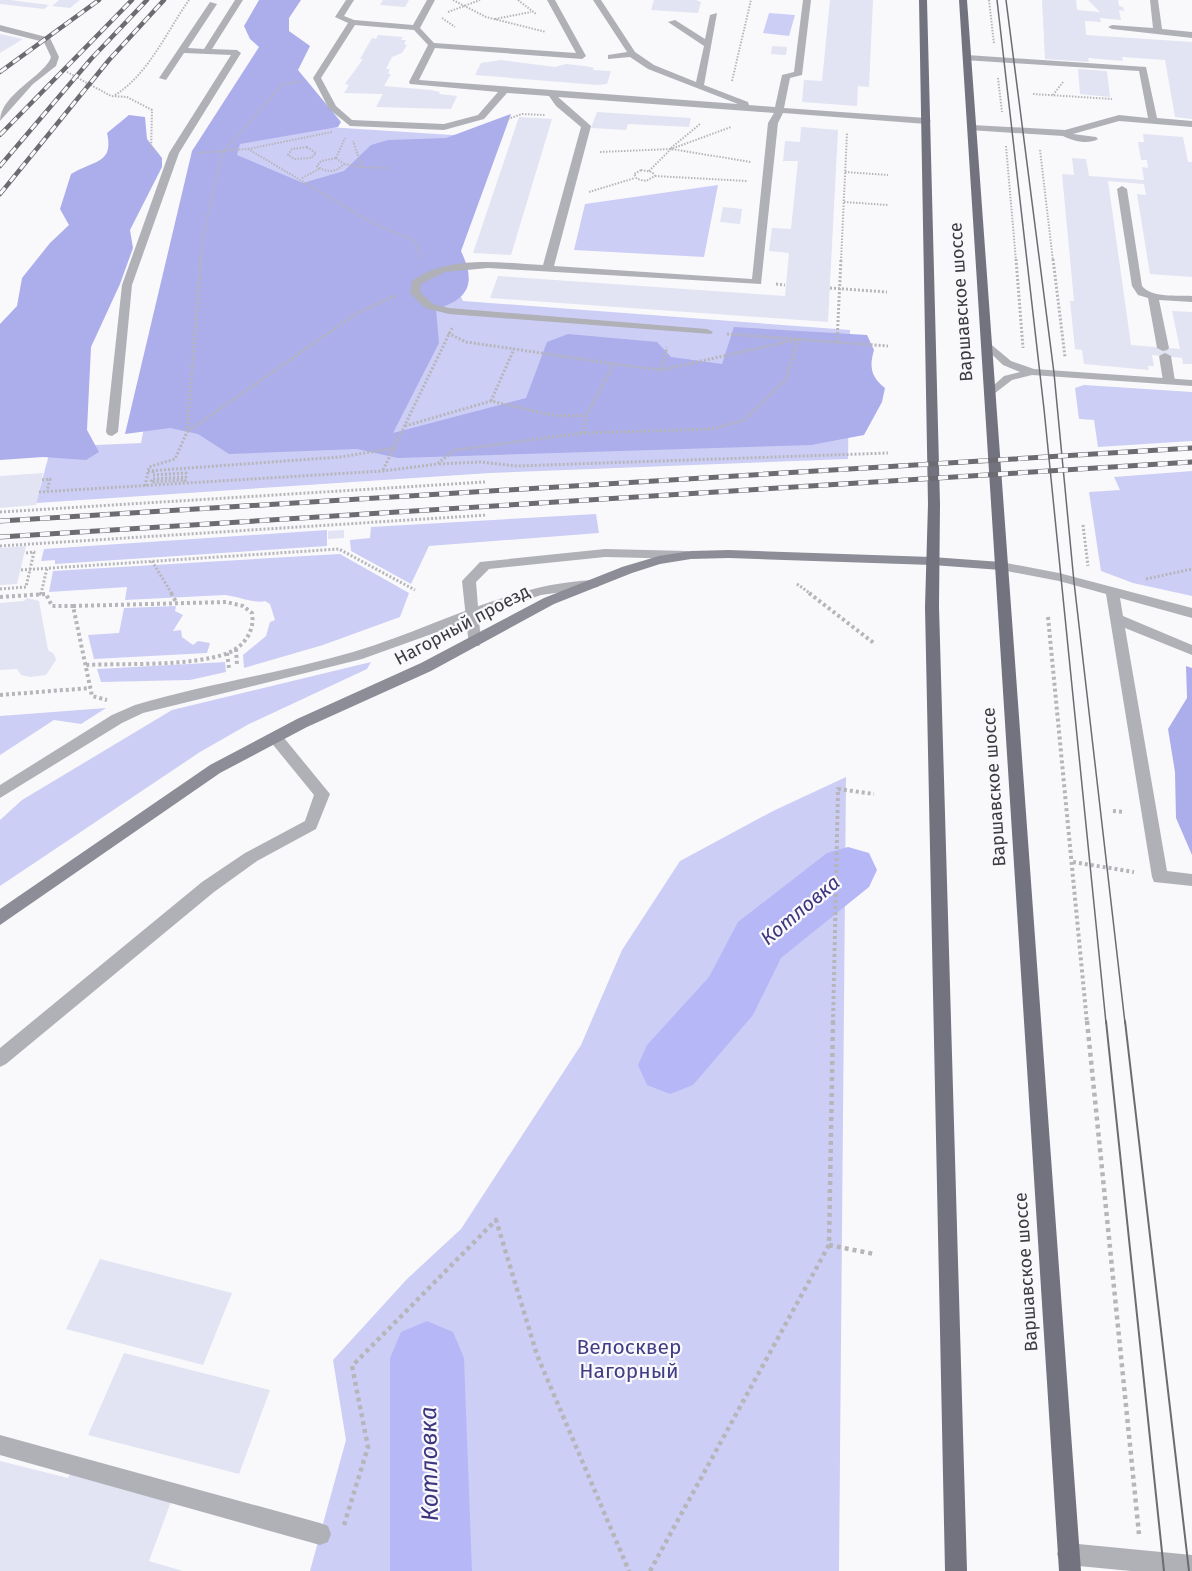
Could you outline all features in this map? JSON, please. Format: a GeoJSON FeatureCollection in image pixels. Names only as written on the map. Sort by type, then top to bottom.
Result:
{"type":"FeatureCollection","features":[{"type":"Feature","properties":{"kind":"main road","name":"Варшавское шоссе"},"geometry":{"type":"LineString","coordinates":[[923,0],[934,504],[932,561],[956,1571]]}},
{"type":"Feature","properties":{"kind":"main road","name":"Варшавское шоссе"},"geometry":{"type":"LineString","coordinates":[[963,0],[1069,1563]]}},
{"type":"Feature","properties":{"kind":"street"},"geometry":{"type":"LineString","coordinates":[[207,50],[239,0]]}},
{"type":"Feature","properties":{"kind":"street"},"geometry":{"type":"LineString","coordinates":[[350,0],[339,17],[352,22],[416,28],[432,45],[582,56],[552,2]]}},
{"type":"Feature","properties":{"kind":"street"},"geometry":{"type":"LineString","coordinates":[[416,28],[431,0]]}},
{"type":"Feature","properties":{"kind":"street"},"geometry":{"type":"LineString","coordinates":[[597,0],[632,54],[651,67],[762,111]]}},
{"type":"Feature","properties":{"kind":"street"},"geometry":{"type":"LineString","coordinates":[[707,332],[441,310],[429,306],[415,293],[417,283],[427,274],[454,266],[548,268],[757,282],[773,123],[779,112],[786,75],[798,75],[807,0]]}},
{"type":"Feature","properties":{"kind":"street"},"geometry":{"type":"LineString","coordinates":[[1154,0],[1158,31]]}},
{"type":"Feature","properties":{"kind":"street"},"geometry":{"type":"LineString","coordinates":[[163,78],[213,4]]}},
{"type":"Feature","properties":{"kind":"street"},"geometry":{"type":"LineString","coordinates":[[700,85],[714,15]]}},
{"type":"Feature","properties":{"kind":"street"},"geometry":{"type":"LineString","coordinates":[[352,22],[316,78],[332,107],[350,123],[444,128],[480,117],[505,90]]}},
{"type":"Feature","properties":{"kind":"street"},"geometry":{"type":"LineString","coordinates":[[672,22],[708,45]]}},
{"type":"Feature","properties":{"kind":"street"},"geometry":{"type":"LineString","coordinates":[[1113,27],[1192,34]]}},
{"type":"Feature","properties":{"kind":"street"},"geometry":{"type":"LineString","coordinates":[[0,28],[32,34],[47,40],[55,57],[52,64],[30,82],[0,118]]}},
{"type":"Feature","properties":{"kind":"street"},"geometry":{"type":"LineString","coordinates":[[432,45],[413,82],[762,111],[926,121]]}},
{"type":"Feature","properties":{"kind":"street"},"geometry":{"type":"LineString","coordinates":[[112,432],[127,285],[174,153],[237,53],[180,50]]}},
{"type":"Feature","properties":{"kind":"street"},"geometry":{"type":"LineString","coordinates":[[611,57],[632,54]]}},
{"type":"Feature","properties":{"kind":"street"},"geometry":{"type":"LineString","coordinates":[[967,58],[1143,69],[1153,121]]}},
{"type":"Feature","properties":{"kind":"street"},"geometry":{"type":"LineString","coordinates":[[548,268],[586,126],[559,105],[551,93]]}},
{"type":"Feature","properties":{"kind":"street"},"geometry":{"type":"LineString","coordinates":[[972,128],[1065,133],[1119,118],[1192,124]]}},
{"type":"Feature","properties":{"kind":"street"},"geometry":{"type":"LineString","coordinates":[[1093,125],[1192,133]]}},
{"type":"Feature","properties":{"kind":"street"},"geometry":{"type":"LineString","coordinates":[[1065,133],[1075,138],[1093,139]]}},
{"type":"Feature","properties":{"kind":"street"},"geometry":{"type":"LineString","coordinates":[[1122,189],[1137,286],[1142,293],[1152,296],[1192,299]]}},
{"type":"Feature","properties":{"kind":"street"},"geometry":{"type":"LineString","coordinates":[[1152,296],[1169,381]]}},
{"type":"Feature","properties":{"kind":"street"},"geometry":{"type":"LineString","coordinates":[[987,344],[1007,363],[1028,371],[1192,383]]}},
{"type":"Feature","properties":{"kind":"street"},"geometry":{"type":"LineString","coordinates":[[990,394],[1008,378],[1028,371]]}},
{"type":"Feature","properties":{"kind":"street"},"geometry":{"type":"LineString","coordinates":[[474,643],[470,581],[485,565],[605,553],[691,555]]}},
{"type":"Feature","properties":{"kind":"street","name":"Нагорный проезд"},"geometry":{"type":"LineString","coordinates":[[0,918],[215,769],[274,737],[383,688],[474,643],[549,601],[659,560],[691,555],[932,561],[1001,566]]}},
{"type":"Feature","properties":{"kind":"street"},"geometry":{"type":"LineString","coordinates":[[1001,566],[1112,591],[1192,613]]}},
{"type":"Feature","properties":{"kind":"street"},"geometry":{"type":"LineString","coordinates":[[0,792],[117,719],[140,709],[296,674],[390,646],[472,615],[568,584],[593,584]]}},
{"type":"Feature","properties":{"kind":"street"},"geometry":{"type":"LineString","coordinates":[[1112,591],[1161,877],[1192,880]]}},
{"type":"Feature","properties":{"kind":"street"},"geometry":{"type":"LineString","coordinates":[[1117,619],[1192,650]]}},
{"type":"Feature","properties":{"kind":"street"},"geometry":{"type":"LineString","coordinates":[[0,1059],[208,887],[250,858],[311,825],[322,794],[274,737]]}},
{"type":"Feature","properties":{"kind":"street"},"geometry":{"type":"LineString","coordinates":[[0,1445],[320,1534]]}},
{"type":"Feature","properties":{"kind":"street"},"geometry":{"type":"LineString","coordinates":[[1069,1563],[1142,1562],[1192,1566]]}},
{"type":"Feature","properties":{"kind":"path"},"geometry":{"type":"LineString","coordinates":[[111,96],[123,93],[189,0]]}},
{"type":"Feature","properties":{"kind":"path"},"geometry":{"type":"LineString","coordinates":[[453,0],[491,20],[549,33],[528,34]]}},
{"type":"Feature","properties":{"kind":"path"},"geometry":{"type":"LineString","coordinates":[[458,28],[449,25],[441,18],[442,14],[480,0]]}},
{"type":"Feature","properties":{"kind":"path"},"geometry":{"type":"LineString","coordinates":[[518,0],[531,12],[540,15]]}},
{"type":"Feature","properties":{"kind":"path"},"geometry":{"type":"LineString","coordinates":[[737,57],[751,0]]}},
{"type":"Feature","properties":{"kind":"path"},"geometry":{"type":"LineString","coordinates":[[989,0],[1028,371]]}},
{"type":"Feature","properties":{"kind":"path"},"geometry":{"type":"LineString","coordinates":[[491,20],[531,12],[552,2]]}},
{"type":"Feature","properties":{"kind":"path"},"geometry":{"type":"LineString","coordinates":[[52,64],[111,96],[127,97],[152,110],[151,154],[174,153]]}},
{"type":"Feature","properties":{"kind":"path"},"geometry":{"type":"LineString","coordinates":[[145,486],[149,467],[175,459],[187,432],[202,241],[222,153],[282,85],[316,78]]}},
{"type":"Feature","properties":{"kind":"path"},"geometry":{"type":"LineString","coordinates":[[1033,94],[1149,102]]}},
{"type":"Feature","properties":{"kind":"path"},"geometry":{"type":"LineString","coordinates":[[837,342],[848,116]]}},
{"type":"Feature","properties":{"kind":"path"},"geometry":{"type":"LineString","coordinates":[[635,178],[635,172],[649,171],[701,123]]}},
{"type":"Feature","properties":{"kind":"path"},"geometry":{"type":"LineString","coordinates":[[671,149],[732,127]]}},
{"type":"Feature","properties":{"kind":"path"},"geometry":{"type":"LineString","coordinates":[[203,153],[248,149],[336,131]]}},
{"type":"Feature","properties":{"kind":"path"},"geometry":{"type":"LineString","coordinates":[[1038,132],[1066,368]]}},
{"type":"Feature","properties":{"kind":"path"},"geometry":{"type":"LineString","coordinates":[[336,158],[347,134],[355,144],[362,168]]}},
{"type":"Feature","properties":{"kind":"path"},"geometry":{"type":"LineString","coordinates":[[302,139],[302,147]]}},
{"type":"Feature","properties":{"kind":"path"},"geometry":{"type":"LineString","coordinates":[[310,158],[315,150],[302,147],[289,152],[290,157],[299,160],[310,158],[321,161],[336,158],[345,164],[362,168],[389,168]]}},
{"type":"Feature","properties":{"kind":"path"},"geometry":{"type":"LineString","coordinates":[[248,149],[301,178],[371,222],[415,241],[427,274]]}},
{"type":"Feature","properties":{"kind":"path"},"geometry":{"type":"LineString","coordinates":[[579,152],[671,149],[753,163]]}},
{"type":"Feature","properties":{"kind":"path"},"geometry":{"type":"LineString","coordinates":[[319,169],[318,164],[321,161]]}},
{"type":"Feature","properties":{"kind":"path"},"geometry":{"type":"LineString","coordinates":[[301,178],[319,169],[334,171],[345,164]]}},
{"type":"Feature","properties":{"kind":"path"},"geometry":{"type":"LineString","coordinates":[[649,171],[655,176]]}},
{"type":"Feature","properties":{"kind":"path"},"geometry":{"type":"LineString","coordinates":[[845,172],[888,175]]}},
{"type":"Feature","properties":{"kind":"path"},"geometry":{"type":"LineString","coordinates":[[566,199],[635,178],[646,181],[655,176],[751,182]]}},
{"type":"Feature","properties":{"kind":"path"},"geometry":{"type":"LineString","coordinates":[[844,202],[888,205]]}},
{"type":"Feature","properties":{"kind":"path"},"geometry":{"type":"LineString","coordinates":[[830,288],[887,292]]}},
{"type":"Feature","properties":{"kind":"path"},"geometry":{"type":"LineString","coordinates":[[187,432],[357,313],[392,296],[415,293]]}},
{"type":"Feature","properties":{"kind":"path"},"geometry":{"type":"LineString","coordinates":[[441,310],[443,326],[449,333],[466,342],[661,370],[768,348],[798,339]]}},
{"type":"Feature","properties":{"kind":"path"},"geometry":{"type":"LineString","coordinates":[[383,471],[396,448],[449,333],[462,312]]}},
{"type":"Feature","properties":{"kind":"path"},"geometry":{"type":"LineString","coordinates":[[661,370],[671,329]]}},
{"type":"Feature","properties":{"kind":"path"},"geometry":{"type":"LineString","coordinates":[[707,332],[888,346]]}},
{"type":"Feature","properties":{"kind":"path"},"geometry":{"type":"LineString","coordinates":[[438,464],[455,450],[583,433],[711,429],[744,420],[786,379],[798,339]]}},
{"type":"Feature","properties":{"kind":"path"},"geometry":{"type":"LineString","coordinates":[[491,401],[514,349]]}},
{"type":"Feature","properties":{"kind":"path"},"geometry":{"type":"LineString","coordinates":[[583,433],[586,416],[614,364]]}},
{"type":"Feature","properties":{"kind":"path"},"geometry":{"type":"LineString","coordinates":[[405,426],[491,401],[550,415],[586,416]]}},
{"type":"Feature","properties":{"kind":"path"},"geometry":{"type":"LineString","coordinates":[[148,471],[340,457],[396,448]]}},
{"type":"Feature","properties":{"kind":"path"},"geometry":{"type":"LineString","coordinates":[[39,492],[383,471],[438,464],[480,462],[517,466],[888,453]]}},
{"type":"Feature","properties":{"kind":"path"},"geometry":{"type":"LineString","coordinates":[[153,471],[153,475],[186,473],[186,477],[152,479],[152,482],[185,480],[185,483]]}},
{"type":"Feature","properties":{"kind":"path"},"geometry":{"type":"LineString","coordinates":[[42,480],[50,479],[47,491]]}},
{"type":"Feature","properties":{"kind":"path"},"geometry":{"type":"LineString","coordinates":[[0,512],[485,482]]}},
{"type":"Feature","properties":{"kind":"path"},"geometry":{"type":"LineString","coordinates":[[0,546],[487,515]]}},
{"type":"Feature","properties":{"kind":"path"},"geometry":{"type":"LineString","coordinates":[[21,570],[339,549],[415,590]]}},
{"type":"Feature","properties":{"kind":"path"},"geometry":{"type":"LineString","coordinates":[[0,589],[26,587],[34,552],[25,553]]}},
{"type":"Feature","properties":{"kind":"path"},"geometry":{"type":"LineString","coordinates":[[152,561],[177,602]]}},
{"type":"Feature","properties":{"kind":"path"},"geometry":{"type":"LineString","coordinates":[[41,594],[47,568]]}},
{"type":"Feature","properties":{"kind":"path"},"geometry":{"type":"LineString","coordinates":[[1136,581],[1192,569]]}},
{"type":"Feature","properties":{"kind":"path"},"geometry":{"type":"LineString","coordinates":[[797,584],[875,644]]}},
{"type":"Feature","properties":{"kind":"path"},"geometry":{"type":"LineString","coordinates":[[0,597],[31,597],[46,594],[52,606],[226,602],[243,606],[252,614],[254,623],[252,634],[236,649],[227,653],[205,659],[85,665]]}},
{"type":"Feature","properties":{"kind":"path"},"geometry":{"type":"LineString","coordinates":[[0,695],[90,688],[73,606]]}},
{"type":"Feature","properties":{"kind":"path"},"geometry":{"type":"LineString","coordinates":[[1048,617],[1115,1315],[1142,1562]]}},
{"type":"Feature","properties":{"kind":"path"},"geometry":{"type":"LineString","coordinates":[[236,649],[237,657]]}},
{"type":"Feature","properties":{"kind":"path"},"geometry":{"type":"LineString","coordinates":[[227,653],[228,661]]}},
{"type":"Feature","properties":{"kind":"path"},"geometry":{"type":"LineString","coordinates":[[650,1571],[829,1245],[838,789],[874,794]]}},
{"type":"Feature","properties":{"kind":"path"},"geometry":{"type":"LineString","coordinates":[[1113,811],[1126,812]]}},
{"type":"Feature","properties":{"kind":"path"},"geometry":{"type":"LineString","coordinates":[[1073,862],[1134,872]]}},
{"type":"Feature","properties":{"kind":"path"},"geometry":{"type":"LineString","coordinates":[[320,1534],[340,1541],[368,1447],[352,1366],[496,1220],[537,1355],[629,1571]]}},
{"type":"Feature","properties":{"kind":"path"},"geometry":{"type":"LineString","coordinates":[[829,1245],[874,1254]]}},
{"type":"Feature","properties":{"kind":"green space"},"geometry":{"type":"Polygon","coordinates":[[[769,13],[795,15],[789,36],[763,33],[769,13]]]}},
{"type":"Feature","properties":{"kind":"green space"},"geometry":{"type":"Polygon","coordinates":[[[221,120],[484,137],[443,258],[463,301],[850,330],[848,459],[490,473],[36,503],[51,447],[141,443],[170,294],[221,120]]]}},
{"type":"Feature","properties":{"kind":"green space"},"geometry":{"type":"Polygon","coordinates":[[[718,185],[704,257],[574,250],[585,204],[718,185]]]}},
{"type":"Feature","properties":{"kind":"green space"},"geometry":{"type":"Polygon","coordinates":[[[1084,385],[1192,392],[1192,441],[1098,447],[1094,420],[1079,419],[1075,388],[1084,385]]]}},
{"type":"Feature","properties":{"kind":"green space"},"geometry":{"type":"Polygon","coordinates":[[[1192,471],[1192,596],[1133,583],[1101,571],[1089,492],[1120,490],[1114,477],[1192,471]]]}},
{"type":"Feature","properties":{"kind":"green space"},"geometry":{"type":"Polygon","coordinates":[[[596,514],[599,533],[429,546],[411,584],[351,551],[350,540],[370,538],[371,527],[596,514]]]}},
{"type":"Feature","properties":{"kind":"green space"},"geometry":{"type":"Polygon","coordinates":[[[327,530],[327,546],[55,564],[55,560],[41,561],[44,549],[327,530]]]}},
{"type":"Feature","properties":{"kind":"green space"},"geometry":{"type":"Polygon","coordinates":[[[340,554],[409,593],[400,617],[323,645],[244,668],[243,655],[266,636],[270,622],[275,620],[270,604],[265,601],[225,595],[125,600],[127,587],[49,592],[53,571],[340,554]]]}},
{"type":"Feature","properties":{"kind":"green space"},"geometry":{"type":"Polygon","coordinates":[[[176,606],[175,611],[183,615],[173,631],[181,630],[182,637],[193,645],[198,641],[210,643],[207,653],[94,659],[88,635],[119,633],[124,608],[176,606]]]}},
{"type":"Feature","properties":{"kind":"green space"},"geometry":{"type":"Polygon","coordinates":[[[225,662],[226,672],[190,680],[101,682],[97,669],[225,662]]]}},
{"type":"Feature","properties":{"kind":"green space"},"geometry":{"type":"Polygon","coordinates":[[[371,662],[367,669],[249,724],[200,752],[0,886],[0,820],[22,800],[172,710],[371,662]]]}},
{"type":"Feature","properties":{"kind":"green space"},"geometry":{"type":"Polygon","coordinates":[[[106,708],[81,724],[54,720],[0,755],[0,716],[106,708]]]}},
{"type":"Feature","properties":{"kind":"green space","name":"Велосквер Нагорный"},"geometry":{"type":"Polygon","coordinates":[[[846,777],[839,1571],[310,1571],[346,1440],[333,1360],[407,1279],[461,1229],[581,1045],[622,950],[680,861],[773,811],[846,777]]]}},
{"type":"Feature","properties":{"kind":"shaded area"},"geometry":{"type":"Polygon","coordinates":[[[259,0],[301,0],[289,18],[289,31],[310,46],[298,70],[341,122],[338,127],[240,144],[237,155],[303,183],[344,171],[371,145],[388,140],[446,138],[511,114],[461,251],[468,272],[467,288],[456,300],[436,309],[439,343],[393,433],[526,398],[547,342],[568,334],[657,342],[671,357],[722,364],[734,327],[867,335],[874,350],[872,371],[885,388],[882,402],[864,435],[811,445],[398,458],[357,449],[229,454],[198,434],[170,428],[125,434],[192,151],[259,47],[250,39],[244,26],[259,0]]]}},
{"type":"Feature","properties":{"kind":"shaded area"},"geometry":{"type":"Polygon","coordinates":[[[129,115],[145,117],[147,139],[162,158],[162,167],[130,230],[133,248],[120,284],[91,347],[87,430],[99,452],[86,460],[43,457],[0,460],[0,324],[17,306],[22,278],[50,243],[69,225],[60,209],[71,174],[105,156],[108,151],[107,133],[129,115]]]}},
{"type":"Feature","properties":{"kind":"shaded area"},"geometry":{"type":"Polygon","coordinates":[[[1186,666],[1192,668],[1192,855],[1176,818],[1175,772],[1168,729],[1187,698],[1186,666]]]}},
{"type":"Feature","properties":{"kind":"building"},"geometry":{"type":"Polygon","coordinates":[[[0,0],[49,5],[44,9],[0,4],[0,0]]]}},
{"type":"Feature","properties":{"kind":"building"},"geometry":{"type":"Polygon","coordinates":[[[59,0],[80,0],[70,8],[52,6],[59,0]]]}},
{"type":"Feature","properties":{"kind":"building"},"geometry":{"type":"Polygon","coordinates":[[[383,0],[409,0],[405,7],[380,5],[383,0]]]}},
{"type":"Feature","properties":{"kind":"building"},"geometry":{"type":"Polygon","coordinates":[[[654,0],[701,2],[698,13],[651,10],[654,0]]]}},
{"type":"Feature","properties":{"kind":"building"},"geometry":{"type":"Polygon","coordinates":[[[830,0],[873,0],[869,87],[858,86],[857,106],[802,102],[804,80],[822,81],[830,0]]]}},
{"type":"Feature","properties":{"kind":"building"},"geometry":{"type":"Polygon","coordinates":[[[1042,0],[1076,0],[1077,10],[1100,12],[1088,0],[1118,0],[1119,6],[1123,7],[1124,11],[1119,10],[1121,20],[1100,18],[1101,22],[1085,21],[1086,35],[1192,42],[1192,119],[1175,117],[1165,60],[1122,57],[1123,61],[1088,58],[1089,62],[1045,59],[1042,0]]]}},
{"type":"Feature","properties":{"kind":"building"},"geometry":{"type":"Polygon","coordinates":[[[0,34],[23,39],[0,53],[0,34]]]}},
{"type":"Feature","properties":{"kind":"building"},"geometry":{"type":"Polygon","coordinates":[[[378,35],[403,37],[401,40],[406,40],[404,44],[407,45],[402,53],[392,57],[386,69],[390,69],[388,74],[391,74],[384,86],[431,90],[440,92],[439,94],[457,96],[451,109],[376,107],[383,94],[344,93],[349,85],[345,84],[363,59],[360,59],[372,38],[376,39],[378,35]]]}},
{"type":"Feature","properties":{"kind":"building"},"geometry":{"type":"Polygon","coordinates":[[[772,46],[787,47],[786,55],[771,54],[772,46]]]}},
{"type":"Feature","properties":{"kind":"building"},"geometry":{"type":"Polygon","coordinates":[[[501,60],[555,67],[566,64],[611,71],[607,84],[597,85],[475,75],[481,63],[501,60]]]}},
{"type":"Feature","properties":{"kind":"building"},"geometry":{"type":"Polygon","coordinates":[[[1078,69],[1107,71],[1110,97],[1080,94],[1078,69]]]}},
{"type":"Feature","properties":{"kind":"building"},"geometry":{"type":"Polygon","coordinates":[[[597,112],[691,118],[689,127],[628,124],[626,130],[591,128],[597,112]]]}},
{"type":"Feature","properties":{"kind":"building"},"geometry":{"type":"Polygon","coordinates":[[[519,117],[552,119],[511,255],[473,253],[519,117]]]}},
{"type":"Feature","properties":{"kind":"building"},"geometry":{"type":"Polygon","coordinates":[[[801,127],[838,130],[828,322],[490,298],[498,276],[785,296],[789,253],[769,251],[772,228],[791,229],[798,161],[783,161],[785,141],[800,142],[801,127]]]}},
{"type":"Feature","properties":{"kind":"building"},"geometry":{"type":"Polygon","coordinates":[[[1143,134],[1183,137],[1188,162],[1192,162],[1192,277],[1150,274],[1137,194],[1146,195],[1144,184],[1108,181],[1131,345],[1180,349],[1172,311],[1192,312],[1192,364],[1183,364],[1182,358],[1152,355],[1154,366],[1148,366],[1149,370],[1084,364],[1082,350],[1075,349],[1070,301],[1074,301],[1062,174],[1074,175],[1072,158],[1086,159],[1089,176],[1144,180],[1142,167],[1148,168],[1147,160],[1141,160],[1138,142],[1144,142],[1143,134]]]}},
{"type":"Feature","properties":{"kind":"building"},"geometry":{"type":"Polygon","coordinates":[[[723,207],[742,209],[740,224],[720,222],[723,207]]]}},
{"type":"Feature","properties":{"kind":"building"},"geometry":{"type":"Polygon","coordinates":[[[43,473],[36,505],[0,508],[0,476],[43,473]]]}},
{"type":"Feature","properties":{"kind":"building"},"geometry":{"type":"Polygon","coordinates":[[[344,530],[344,538],[328,539],[328,531],[344,530]]]}},
{"type":"Feature","properties":{"kind":"building"},"geometry":{"type":"Polygon","coordinates":[[[26,546],[17,584],[0,585],[0,548],[26,546]]]}},
{"type":"Feature","properties":{"kind":"building"},"geometry":{"type":"Polygon","coordinates":[[[27,598],[39,601],[48,650],[54,654],[56,660],[46,675],[30,677],[21,675],[17,669],[0,670],[0,603],[24,601],[27,598]]]}},
{"type":"Feature","properties":{"kind":"building"},"geometry":{"type":"Polygon","coordinates":[[[100,1259],[232,1293],[203,1365],[66,1329],[100,1259]]]}},
{"type":"Feature","properties":{"kind":"building"},"geometry":{"type":"Polygon","coordinates":[[[124,1353],[270,1390],[239,1474],[88,1435],[124,1353]]]}},
{"type":"Feature","properties":{"kind":"building"},"geometry":{"type":"Polygon","coordinates":[[[0,1461],[68,1478],[70,1474],[172,1499],[149,1561],[183,1571],[0,1571],[0,1461]]]}},
{"type":"Feature","properties":{"kind":"waterway","name":"Котловка"},"geometry":{"type":"LineString","coordinates":[[670,1065],[731,996],[759,940],[848,870]]}},
{"type":"Feature","properties":{"kind":"waterway","name":"Котловка"},"geometry":{"type":"LineString","coordinates":[[427,1358],[431,1571]]}},
{"type":"Feature","properties":{"kind":"tram line"},"geometry":{"type":"LineString","coordinates":[[997,0],[1044,409],[1106,1023]]}},
{"type":"Feature","properties":{"kind":"tram line"},"geometry":{"type":"LineString","coordinates":[[1006,0],[1054,373],[1074,582],[1125,1023]]}},
{"type":"Feature","properties":{"kind":"tram line"},"geometry":{"type":"LineString","coordinates":[[1106,1021],[1164,1571]]}},
{"type":"Feature","properties":{"kind":"tram line"},"geometry":{"type":"LineString","coordinates":[[1125,1021],[1189,1571]]}},
{"type":"Feature","properties":{"kind":"railway"},"geometry":{"type":"LineString","coordinates":[[0,72],[99,0]]}},
{"type":"Feature","properties":{"kind":"railway"},"geometry":{"type":"LineString","coordinates":[[0,135],[132,0]]}},
{"type":"Feature","properties":{"kind":"railway"},"geometry":{"type":"LineString","coordinates":[[0,166],[91,59],[147,0]]}},
{"type":"Feature","properties":{"kind":"railway"},"geometry":{"type":"LineString","coordinates":[[0,194],[109,60],[164,0]]}},
{"type":"Feature","properties":{"kind":"railway"},"geometry":{"type":"LineString","coordinates":[[0,521],[1192,448]]}},
{"type":"Feature","properties":{"kind":"railway"},"geometry":{"type":"LineString","coordinates":[[0,537],[1192,462]]}}]}
